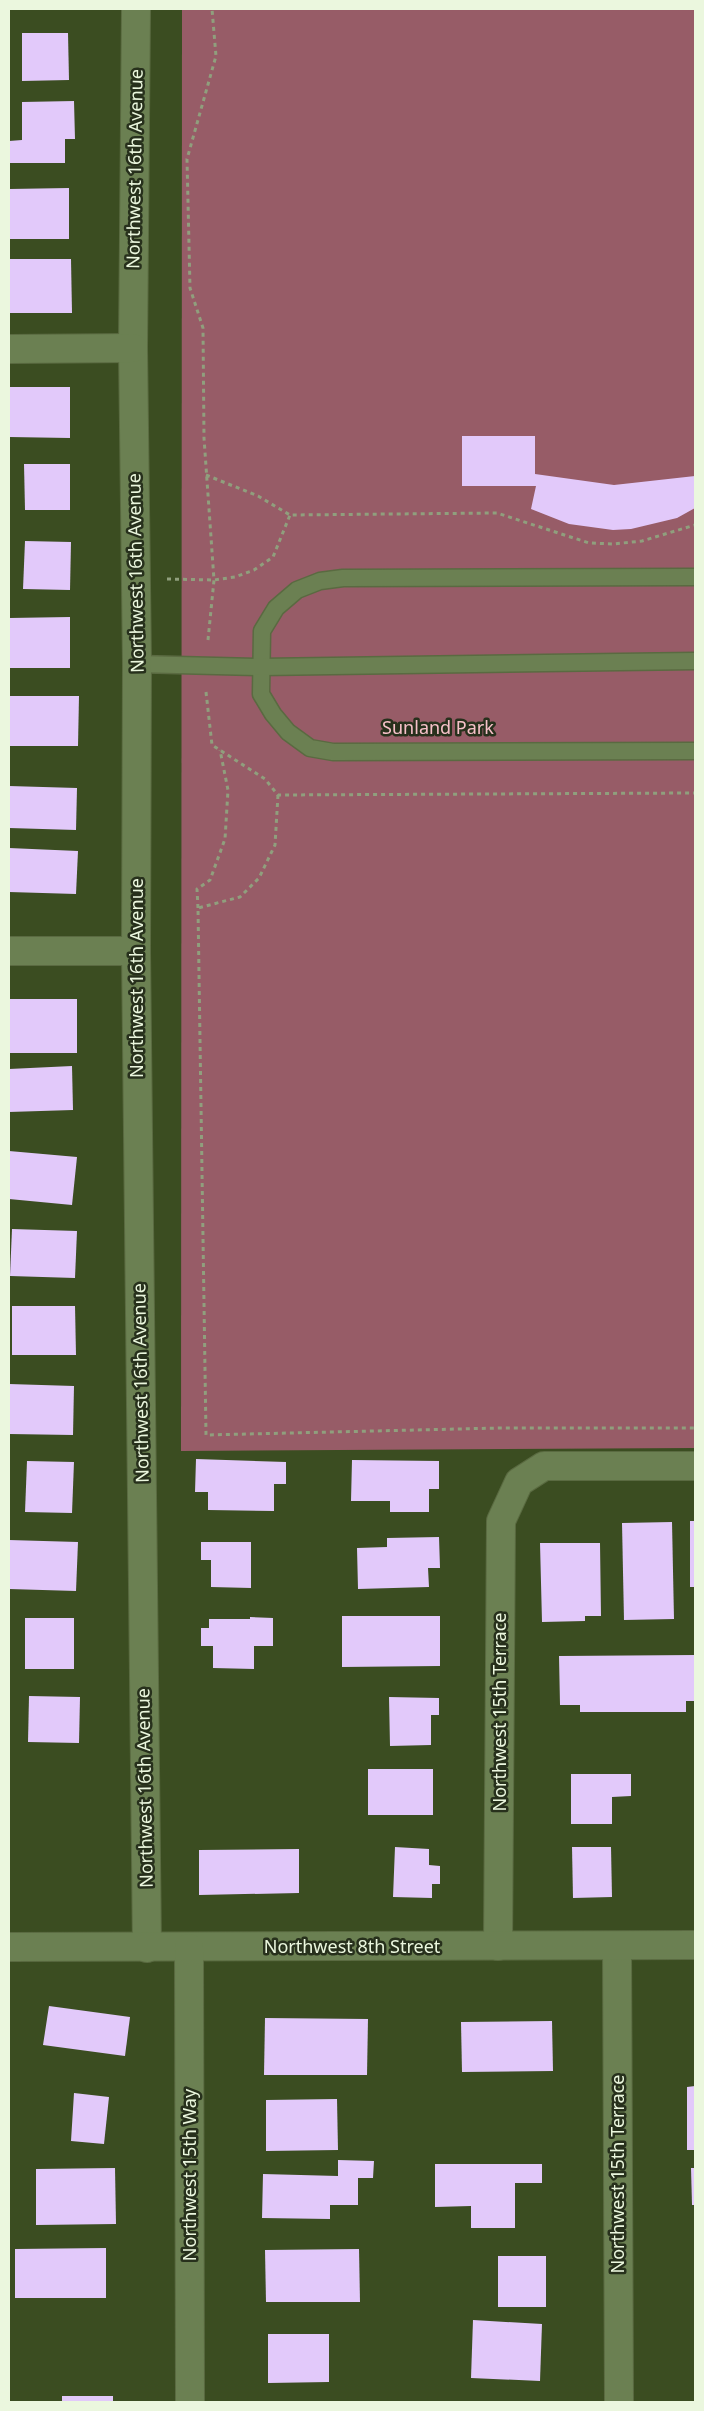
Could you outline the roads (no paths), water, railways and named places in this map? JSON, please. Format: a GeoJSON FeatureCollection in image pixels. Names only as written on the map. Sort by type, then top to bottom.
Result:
{"type":"FeatureCollection","features":[{"type":"Feature","properties":{"kind":"street","name":"Northwest 16th Avenue"},"geometry":{"type":"LineString","coordinates":[[136,9],[133,348],[137,664],[136,951],[147,1948]]}},
{"type":"Feature","properties":{"kind":"street"},"geometry":{"type":"LineString","coordinates":[[9,349],[133,348]]}},
{"type":"Feature","properties":{"kind":"street"},"geometry":{"type":"LineString","coordinates":[[9,951],[136,951]]}},
{"type":"Feature","properties":{"kind":"street","name":"Northwest 15th Terrace"},"geometry":{"type":"LineString","coordinates":[[498,1946],[501,1521],[519,1482],[544,1466],[695,1466]]}},
{"type":"Feature","properties":{"kind":"street","name":"Northwest 8th Street"},"geometry":{"type":"LineString","coordinates":[[9,1948],[695,1945]]}},
{"type":"Feature","properties":{"kind":"street","name":"Northwest 15th Terrace"},"geometry":{"type":"LineString","coordinates":[[617,1946],[619,2402]]}},
{"type":"Feature","properties":{"kind":"street","name":"Northwest 15th Way"},"geometry":{"type":"LineString","coordinates":[[189,1948],[190,2402]]}},
{"type":"Feature","properties":{"kind":"lane"},"geometry":{"type":"LineString","coordinates":[[695,577],[353,578],[320,581],[297,590],[276,608],[262,631],[261,666],[261,694],[273,714],[288,732],[310,748],[333,752],[695,751]]}},
{"type":"Feature","properties":{"kind":"lane"},"geometry":{"type":"LineString","coordinates":[[137,664],[261,666],[695,661]]}},
{"type":"Feature","properties":{"kind":"park label","name":"Sunland Park"},"geometry":{"type":"Point","coordinates":[438,728]}}]}
